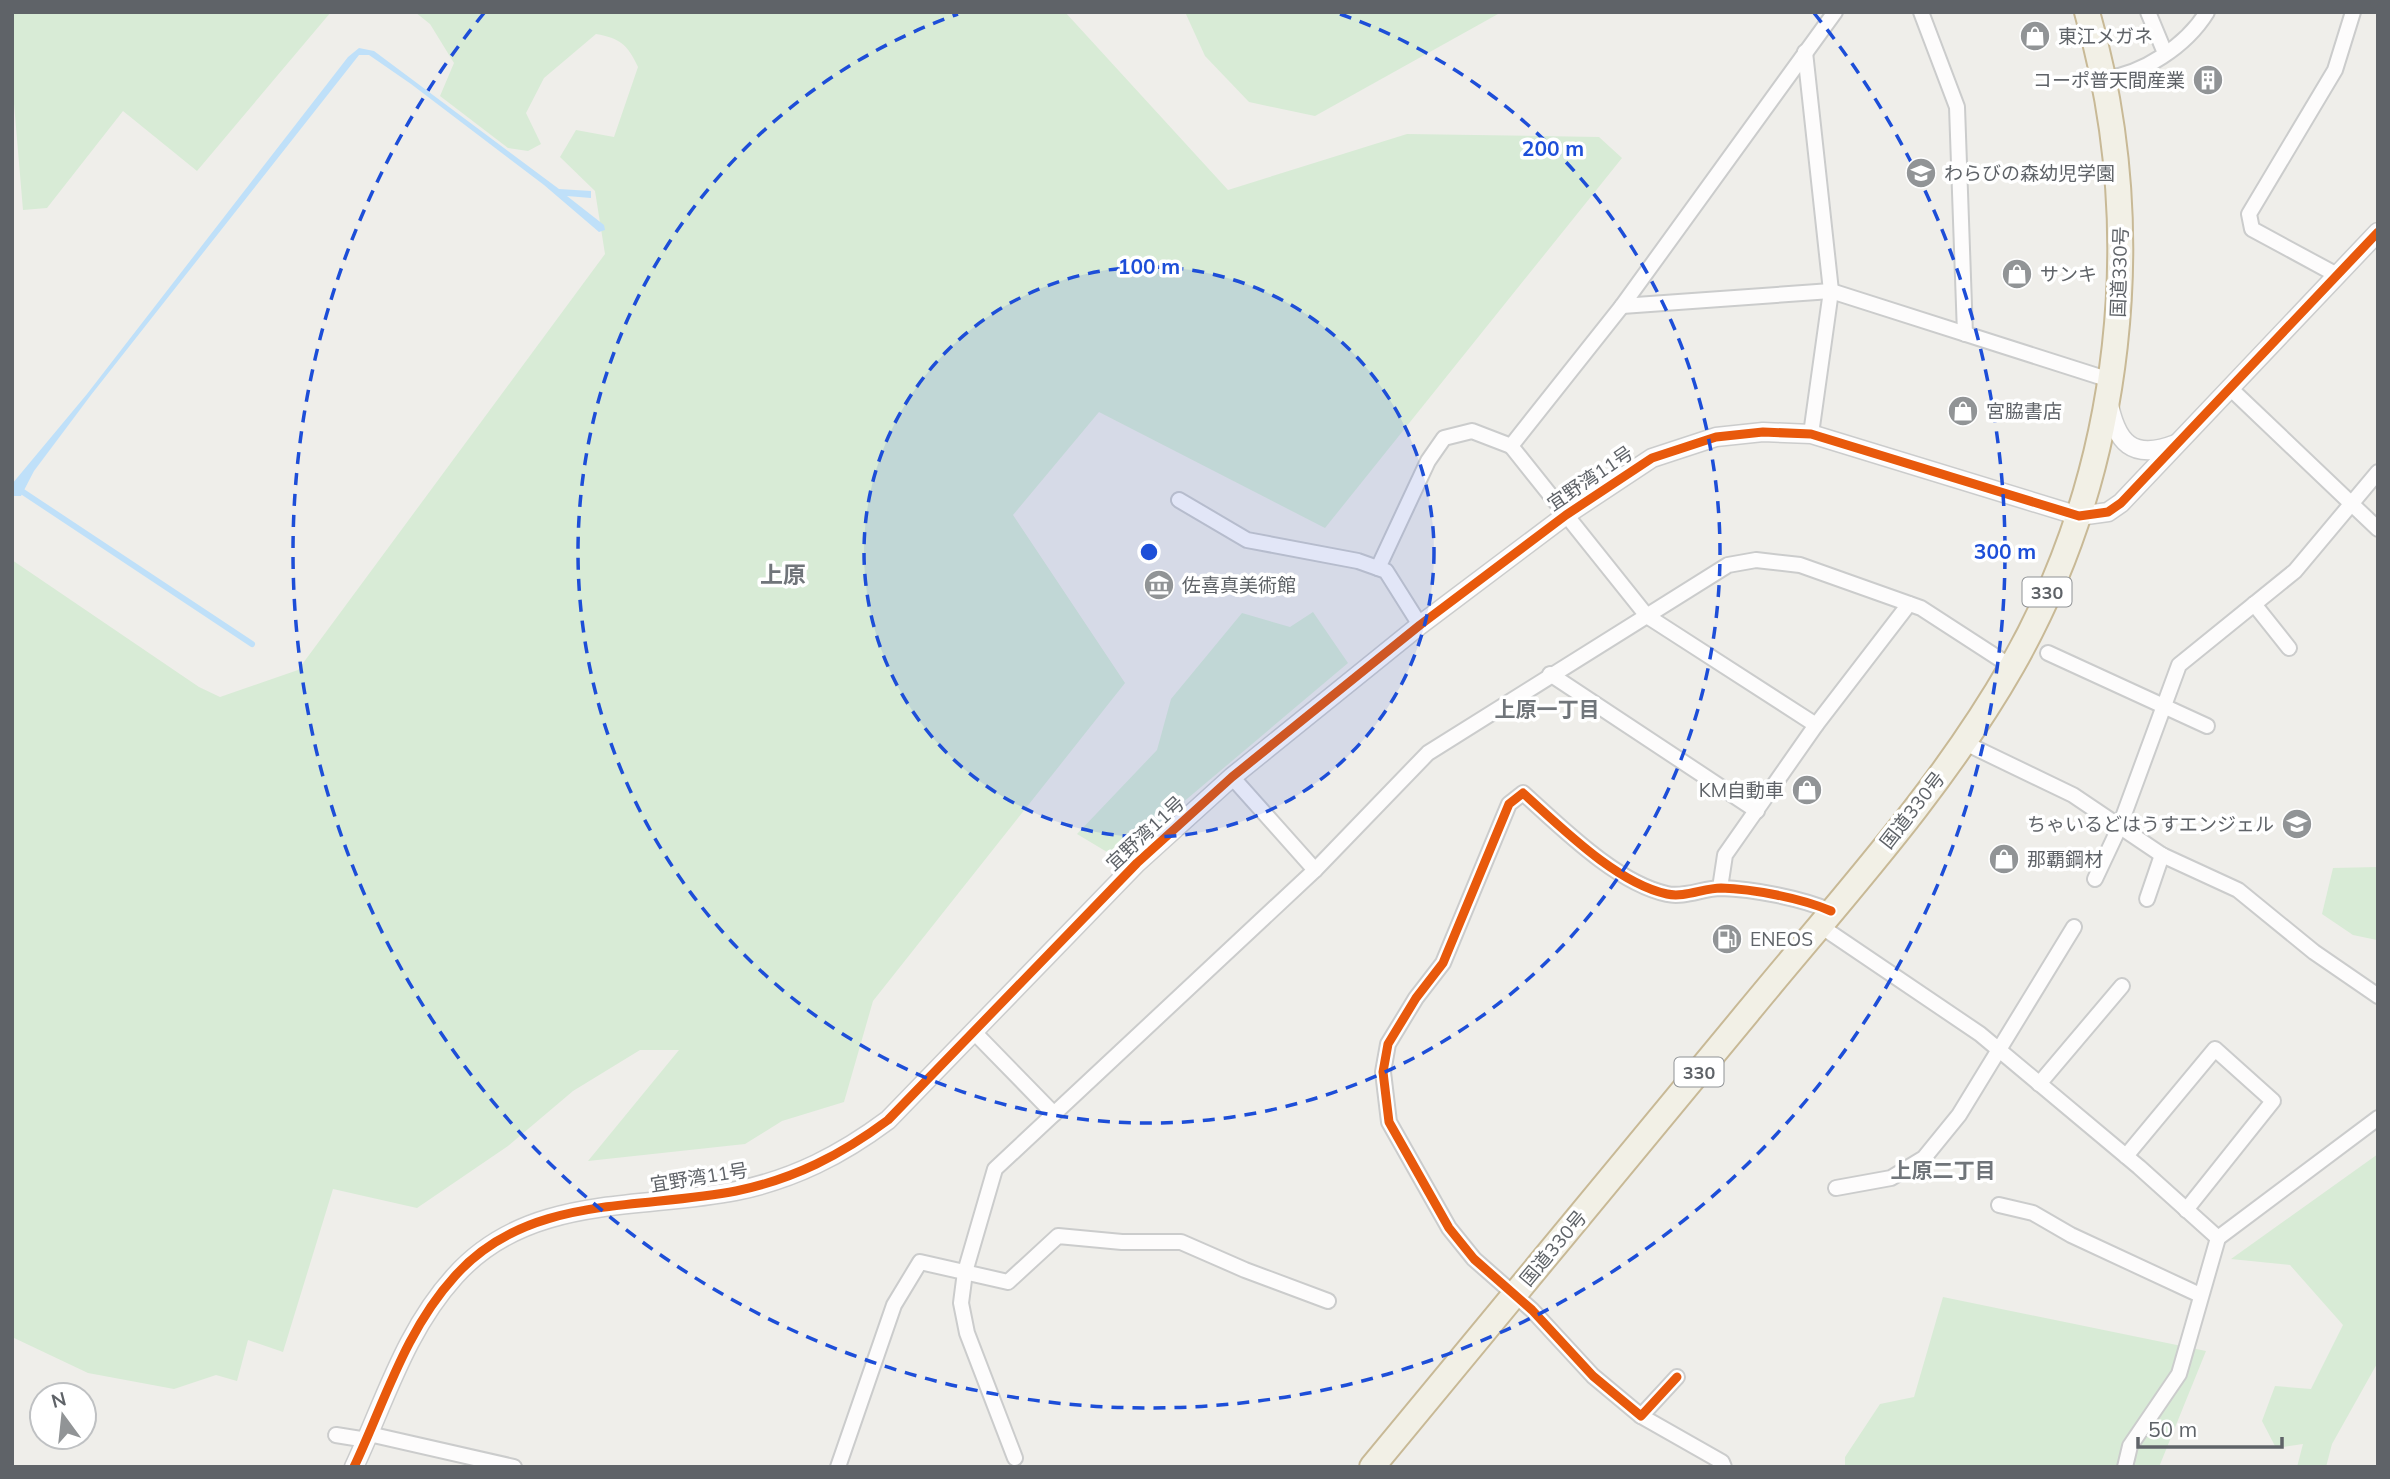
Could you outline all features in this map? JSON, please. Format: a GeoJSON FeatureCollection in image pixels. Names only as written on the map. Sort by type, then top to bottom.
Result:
{"type":"FeatureCollection","features":[{"type":"Feature","properties":{"kind":"highway","name":"国道330号"},"geometry":{"type":"LineString","coordinates":[[1372,1467],[1929,790],[2012,667],[2079,516],[2109,387],[2119,292],[2121,228],[2117,161],[2104,79],[2087,12]]}},
{"type":"Feature","properties":{"kind":"street"},"geometry":{"type":"LineString","coordinates":[[1511,446],[1622,306],[1835,12]]}},
{"type":"Feature","properties":{"kind":"street"},"geometry":{"type":"LineString","coordinates":[[1921,12],[1957,107],[1965,334]]}},
{"type":"Feature","properties":{"kind":"street"},"geometry":{"type":"LineString","coordinates":[[2148,12],[2165,53]]}},
{"type":"Feature","properties":{"kind":"street"},"geometry":{"type":"LineString","coordinates":[[2104,79],[2125,76],[2165,53],[2197,29],[2207,12]]}},
{"type":"Feature","properties":{"kind":"street"},"geometry":{"type":"LineString","coordinates":[[2337,275],[2252,229],[2249,214],[2335,70],[2353,12]]}},
{"type":"Feature","properties":{"kind":"street"},"geometry":{"type":"LineString","coordinates":[[1805,52],[1831,291],[1811,434]]}},
{"type":"Feature","properties":{"kind":"street"},"geometry":{"type":"LineString","coordinates":[[2079,516],[2108,512],[2121,503],[2378,232]]}},
{"type":"Feature","properties":{"kind":"street"},"geometry":{"type":"LineString","coordinates":[[1622,306],[1831,291],[1965,334],[2109,387],[2119,434],[2131,448],[2140,452],[2156,452],[2179,443]]}},
{"type":"Feature","properties":{"kind":"street"},"geometry":{"type":"LineString","coordinates":[[2231,389],[2378,529]]}},
{"type":"Feature","properties":{"kind":"street"},"geometry":{"type":"LineString","coordinates":[[1378,568],[1428,461],[1444,438],[1472,431],[1511,446],[1647,616],[1816,725]]}},
{"type":"Feature","properties":{"kind":"street","name":"宜野湾11号"},"geometry":{"type":"LineString","coordinates":[[354,1467],[395,1370],[433,1303],[455,1275],[508,1233],[564,1213],[697,1198],[773,1182],[838,1155],[888,1120],[1137,863],[1232,777],[1420,625],[1631,469],[1679,448],[1733,435],[1811,434],[2079,516]]}},
{"type":"Feature","properties":{"kind":"street"},"geometry":{"type":"LineString","coordinates":[[2095,879],[2119,828],[2179,665],[2295,571],[2378,472]]}},
{"type":"Feature","properties":{"kind":"street"},"geometry":{"type":"LineString","coordinates":[[1180,500],[1247,540],[1358,561],[1386,571],[1420,625]]}},
{"type":"Feature","properties":{"kind":"street"},"geometry":{"type":"LineString","coordinates":[[1015,1458],[967,1334],[961,1303],[965,1272],[995,1169],[1315,870],[1427,753],[1728,565],[1756,560],[1800,565],[1909,604],[2012,667]]}},
{"type":"Feature","properties":{"kind":"street"},"geometry":{"type":"LineString","coordinates":[[1720,888],[1725,855],[1816,725],[1909,604]]}},
{"type":"Feature","properties":{"kind":"street"},"geometry":{"type":"LineString","coordinates":[[2253,604],[2289,648]]}},
{"type":"Feature","properties":{"kind":"street"},"geometry":{"type":"LineString","coordinates":[[2048,653],[2207,726]]}},
{"type":"Feature","properties":{"kind":"street"},"geometry":{"type":"LineString","coordinates":[[1550,674],[1757,811]]}},
{"type":"Feature","properties":{"kind":"street"},"geometry":{"type":"LineString","coordinates":[[1963,742],[2073,795],[2162,855],[2238,890],[2314,952],[2378,996]]}},
{"type":"Feature","properties":{"kind":"street"},"geometry":{"type":"LineString","coordinates":[[1232,777],[1315,870]]}},
{"type":"Feature","properties":{"kind":"street"},"geometry":{"type":"LineString","coordinates":[[1724,1467],[1722,1462],[1641,1416],[1593,1376],[1514,1294],[1474,1259],[1442,1217],[1389,1122],[1383,1072],[1388,1044],[1416,998],[1443,963],[1509,804],[1523,793],[1611,867],[1649,888],[1670,895],[1720,888],[1810,902],[1825,918],[1999,1050],[2126,1156],[2218,1238]]}},
{"type":"Feature","properties":{"kind":"street"},"geometry":{"type":"LineString","coordinates":[[2147,899],[2162,855]]}},
{"type":"Feature","properties":{"kind":"street"},"geometry":{"type":"LineString","coordinates":[[1836,1188],[1891,1178],[1924,1158],[1959,1115],[2074,927]]}},
{"type":"Feature","properties":{"kind":"street"},"geometry":{"type":"LineString","coordinates":[[2039,1084],[2122,986]]}},
{"type":"Feature","properties":{"kind":"street"},"geometry":{"type":"LineString","coordinates":[[974,1032],[1054,1114]]}},
{"type":"Feature","properties":{"kind":"street"},"geometry":{"type":"LineString","coordinates":[[2126,1156],[2215,1049],[2273,1101],[2186,1210]]}},
{"type":"Feature","properties":{"kind":"street"},"geometry":{"type":"LineString","coordinates":[[2124,1467],[2130,1446],[2179,1374],[2218,1238],[2378,1118]]}},
{"type":"Feature","properties":{"kind":"street"},"geometry":{"type":"LineString","coordinates":[[2000,1205],[2033,1213],[2071,1235],[2200,1295]]}},
{"type":"Feature","properties":{"kind":"street"},"geometry":{"type":"LineString","coordinates":[[838,1467],[894,1305],[920,1262],[1008,1282],[1058,1236],[1122,1242],[1181,1242],[1245,1270],[1328,1301]]}},
{"type":"Feature","properties":{"kind":"street"},"geometry":{"type":"LineString","coordinates":[[1641,1416],[1678,1377]]}},
{"type":"Feature","properties":{"kind":"street"},"geometry":{"type":"LineString","coordinates":[[336,1435],[368,1437],[514,1467]]}},
{"type":"Feature","properties":{"kind":"green space"},"geometry":{"type":"Polygon","coordinates":[[[14,12],[331,12],[197,171],[123,111],[47,208],[23,210],[12,80],[14,12]]]}},
{"type":"Feature","properties":{"kind":"green space"},"geometry":{"type":"Polygon","coordinates":[[[415,12],[1065,12],[1228,190],[1407,134],[1599,137],[1622,158],[1325,528],[1099,412],[1013,515],[1125,683],[873,1001],[844,1102],[782,1121],[745,1144],[588,1161],[679,1050],[640,1050],[573,1091],[508,1146],[417,1208],[333,1189],[283,1352],[248,1340],[237,1381],[216,1375],[174,1389],[88,1373],[12,1337],[12,560],[199,687],[220,697],[298,670],[605,254],[595,191],[560,157],[576,130],[614,137],[638,67],[631,53],[617,40],[596,34],[544,78],[526,113],[541,144],[528,151],[508,148],[440,96],[454,63],[430,24],[415,12]]]}},
{"type":"Feature","properties":{"kind":"green space"},"geometry":{"type":"Polygon","coordinates":[[[1185,12],[1498,14],[1315,116],[1249,102],[1205,56],[1185,12]]]}},
{"type":"Feature","properties":{"kind":"green space"},"geometry":{"type":"Polygon","coordinates":[[[1313,612],[1348,663],[1117,858],[1077,834],[1157,750],[1171,699],[1242,613],[1290,627],[1313,612]]]}},
{"type":"Feature","properties":{"kind":"green space"},"geometry":{"type":"Polygon","coordinates":[[[2378,867],[2377,940],[2353,935],[2322,914],[2333,868],[2378,867]]]}},
{"type":"Feature","properties":{"kind":"green space"},"geometry":{"type":"Polygon","coordinates":[[[2378,1154],[2378,1362],[2332,1444],[2326,1467],[2297,1467],[2303,1444],[2276,1448],[2262,1421],[2275,1386],[2311,1389],[2343,1325],[2290,1265],[2231,1259],[2378,1154]]]}},
{"type":"Feature","properties":{"kind":"green space"},"geometry":{"type":"Polygon","coordinates":[[[1943,1297],[2206,1351],[2159,1467],[1845,1467],[1845,1457],[1880,1404],[1914,1397],[1943,1297]]]}},
{"type":"Feature","properties":{"kind":"water"},"geometry":{"type":"Polygon","coordinates":[[[359,48],[374,51],[559,189],[591,191],[591,198],[567,196],[604,225],[605,230],[599,232],[544,185],[411,84],[369,55],[359,55],[91,395],[34,471],[21,496],[12,496],[12,484],[87,394],[348,57],[359,48]]]}},
{"type":"Feature","properties":{"kind":"waterway"},"geometry":{"type":"LineString","coordinates":[[23,492],[252,644]]}},
{"type":"Feature","properties":{"kind":"cycle path"},"geometry":{"type":"LineString","coordinates":[[354,1467],[397,1367],[422,1320],[455,1276],[484,1250],[516,1231],[550,1218],[586,1210],[736,1191],[778,1180],[835,1155],[870,1133],[888,1120],[1137,863],[1232,777],[1420,625],[1566,515],[1652,458],[1716,437],[1763,432],[1811,434],[2079,516],[2108,512],[2121,503],[2378,232]]}},
{"type":"Feature","properties":{"kind":"cycle path"},"geometry":{"type":"LineString","coordinates":[[1677,1377],[1641,1416],[1593,1376],[1532,1310],[1474,1259],[1449,1228],[1389,1122],[1383,1072],[1388,1044],[1416,998],[1443,963],[1509,804],[1523,793],[1590,852],[1648,888],[1674,895],[1721,888],[1747,890],[1791,898],[1831,911]]}},
{"type":"Feature","properties":{"kind":"place","name":"東江メガネ"},"geometry":{"type":"Point","coordinates":[2035,36]}},
{"type":"Feature","properties":{"kind":"place","name":"コーポ普天間産業"},"geometry":{"type":"Point","coordinates":[2208,80]}},
{"type":"Feature","properties":{"kind":"place","name":"わらびの森幼児学園"},"geometry":{"type":"Point","coordinates":[1921,173]}},
{"type":"Feature","properties":{"kind":"place","name":"サンキ"},"geometry":{"type":"Point","coordinates":[2017,274]}},
{"type":"Feature","properties":{"kind":"place","name":"宮脇書店"},"geometry":{"type":"Point","coordinates":[1963,411]}},
{"type":"Feature","properties":{"kind":"place","name":"佐喜真美術館"},"geometry":{"type":"Point","coordinates":[1159,585]}},
{"type":"Feature","properties":{"kind":"place","name":"KM自動車"},"geometry":{"type":"Point","coordinates":[1807,790]}},
{"type":"Feature","properties":{"kind":"place","name":"ちゃいるどはうすエンジェル"},"geometry":{"type":"Point","coordinates":[2297,824]}},
{"type":"Feature","properties":{"kind":"place","name":"那覇鋼材"},"geometry":{"type":"Point","coordinates":[2004,859]}},
{"type":"Feature","properties":{"kind":"place","name":"ENEOS"},"geometry":{"type":"Point","coordinates":[1727,939]}},
{"type":"Feature","properties":{"kind":"district","name":"上原"},"geometry":{"type":"Point","coordinates":[783,574]}},
{"type":"Feature","properties":{"kind":"district","name":"上原一丁目"},"geometry":{"type":"Point","coordinates":[1547,709]}},
{"type":"Feature","properties":{"kind":"district","name":"上原二丁目"},"geometry":{"type":"Point","coordinates":[1943,1170]}}]}
